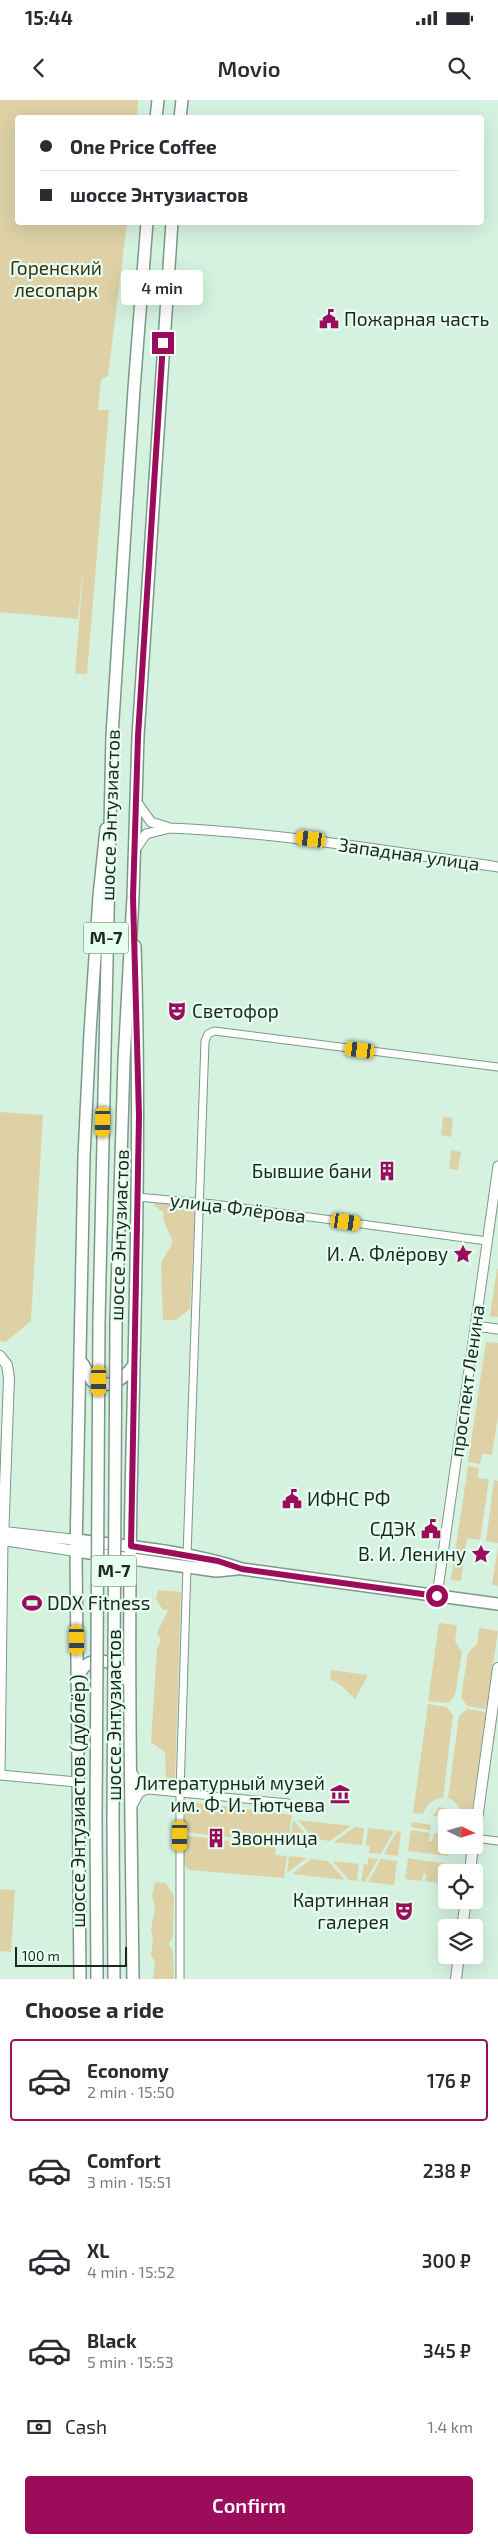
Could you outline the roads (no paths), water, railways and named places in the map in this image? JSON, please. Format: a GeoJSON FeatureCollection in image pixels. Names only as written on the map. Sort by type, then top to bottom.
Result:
{"type":"FeatureCollection","features":[{"type":"Feature","properties":{"kind":"main road"},"geometry":{"type":"LineString","coordinates":[[156,115],[158,100]]}},
{"type":"Feature","properties":{"kind":"main road"},"geometry":{"type":"LineString","coordinates":[[180,115],[182,100]]}},
{"type":"Feature","properties":{"kind":"main road","name":"шоссе Энтузиастов"},"geometry":{"type":"LineString","coordinates":[[97,1979],[99,1321],[108,815],[117,644],[147,225]]}},
{"type":"Feature","properties":{"kind":"main road","name":"шоссе Энтузиастов"},"geometry":{"type":"LineString","coordinates":[[114,1979],[116,1322],[124,1061],[133,897],[135,800],[153,479],[172,225]]}},
{"type":"Feature","properties":{"kind":"main road","name":"шоссе Энтузиастов (дублёр)"},"geometry":{"type":"LineString","coordinates":[[80,1979],[76,1546],[82,1357],[86,1113],[99,896],[108,815]]}},
{"type":"Feature","properties":{"kind":"main road"},"geometry":{"type":"LineString","coordinates":[[133,897],[139,1056],[130,1690],[133,1979]]}},
{"type":"Feature","properties":{"kind":"main road"},"geometry":{"type":"LineString","coordinates":[[0,1356],[7,1365],[9,1378],[4,1536],[76,1546],[131,1560],[187,1562]]}},
{"type":"Feature","properties":{"kind":"main road"},"geometry":{"type":"LineString","coordinates":[[82,1357],[88,1376],[92,1381],[101,1385],[119,1381],[134,1366]]}},
{"type":"Feature","properties":{"kind":"main road"},"geometry":{"type":"LineString","coordinates":[[76,1546],[131,1546],[216,1571],[242,1569],[498,1604]]}},
{"type":"Feature","properties":{"kind":"main road"},"geometry":{"type":"LineString","coordinates":[[77,1682],[85,1667],[97,1661],[107,1661],[116,1664],[123,1671],[130,1690]]}},
{"type":"Feature","properties":{"kind":"main road"},"geometry":{"type":"LineString","coordinates":[[478,1809],[498,1668]]}},
{"type":"Feature","properties":{"kind":"main road"},"geometry":{"type":"LineString","coordinates":[[456,1979],[458,1964]]}},
{"type":"Feature","properties":{"kind":"street","name":"Западная улица"},"geometry":{"type":"LineString","coordinates":[[135,800],[151,822],[170,828],[244,832],[311,839],[498,867]]}},
{"type":"Feature","properties":{"kind":"street","name":"Западная улица"},"geometry":{"type":"LineString","coordinates":[[134,854],[138,844],[146,834],[170,828]]}},
{"type":"Feature","properties":{"kind":"street"},"geometry":{"type":"LineString","coordinates":[[180,1979],[180,1792],[205,1042],[208,1034],[214,1032],[498,1067]]}},
{"type":"Feature","properties":{"kind":"street","name":"проспект Ленина"},"geometry":{"type":"LineString","coordinates":[[437,1596],[498,1166]]}},
{"type":"Feature","properties":{"kind":"street","name":"улица Флёрова"},"geometry":{"type":"LineString","coordinates":[[137,1197],[200,1202],[487,1241]]}},
{"type":"Feature","properties":{"kind":"street"},"geometry":{"type":"LineString","coordinates":[[475,1326],[498,1329]]}},
{"type":"Feature","properties":{"kind":"street"},"geometry":{"type":"LineString","coordinates":[[4,1536],[1,1593],[0,1775],[77,1782]]}},
{"type":"Feature","properties":{"kind":"street"},"geometry":{"type":"LineString","coordinates":[[130,1765],[135,1776],[148,1790]]}},
{"type":"Feature","properties":{"kind":"street"},"geometry":{"type":"LineString","coordinates":[[130,1813],[140,1793],[148,1790],[288,1804]]}},
{"type":"Feature","properties":{"kind":"street"},"geometry":{"type":"LineString","coordinates":[[483,1840],[498,1841]]}},
{"type":"Feature","properties":{"kind":"place","name":"Пожарная часть"},"geometry":{"type":"Point","coordinates":[329,319]}},
{"type":"Feature","properties":{"kind":"place","name":"Светофор"},"geometry":{"type":"Point","coordinates":[177,1011]}},
{"type":"Feature","properties":{"kind":"place","name":"Бывшие бани"},"geometry":{"type":"Point","coordinates":[387,1171]}},
{"type":"Feature","properties":{"kind":"place","name":"И. А. Флёрову"},"geometry":{"type":"Point","coordinates":[463,1254]}},
{"type":"Feature","properties":{"kind":"place","name":"ИФНС РФ"},"geometry":{"type":"Point","coordinates":[292,1499]}},
{"type":"Feature","properties":{"kind":"place","name":"СДЭК"},"geometry":{"type":"Point","coordinates":[431,1529]}},
{"type":"Feature","properties":{"kind":"place","name":"В. И. Ленину"},"geometry":{"type":"Point","coordinates":[481,1554]}},
{"type":"Feature","properties":{"kind":"place","name":"DDX Fitness"},"geometry":{"type":"Point","coordinates":[32,1603]}},
{"type":"Feature","properties":{"kind":"place","name":"Литературный музей им. Ф. И. Тютчева"},"geometry":{"type":"Point","coordinates":[340,1794]}},
{"type":"Feature","properties":{"kind":"place","name":"Звонница"},"geometry":{"type":"Point","coordinates":[216,1838]}},
{"type":"Feature","properties":{"kind":"place","name":"Картинная галерея"},"geometry":{"type":"Point","coordinates":[404,1911]}},
{"type":"Feature","properties":{"kind":"park label","name":"Горенский лесопарк"},"geometry":{"type":"Point","coordinates":[56,279]}}]}
